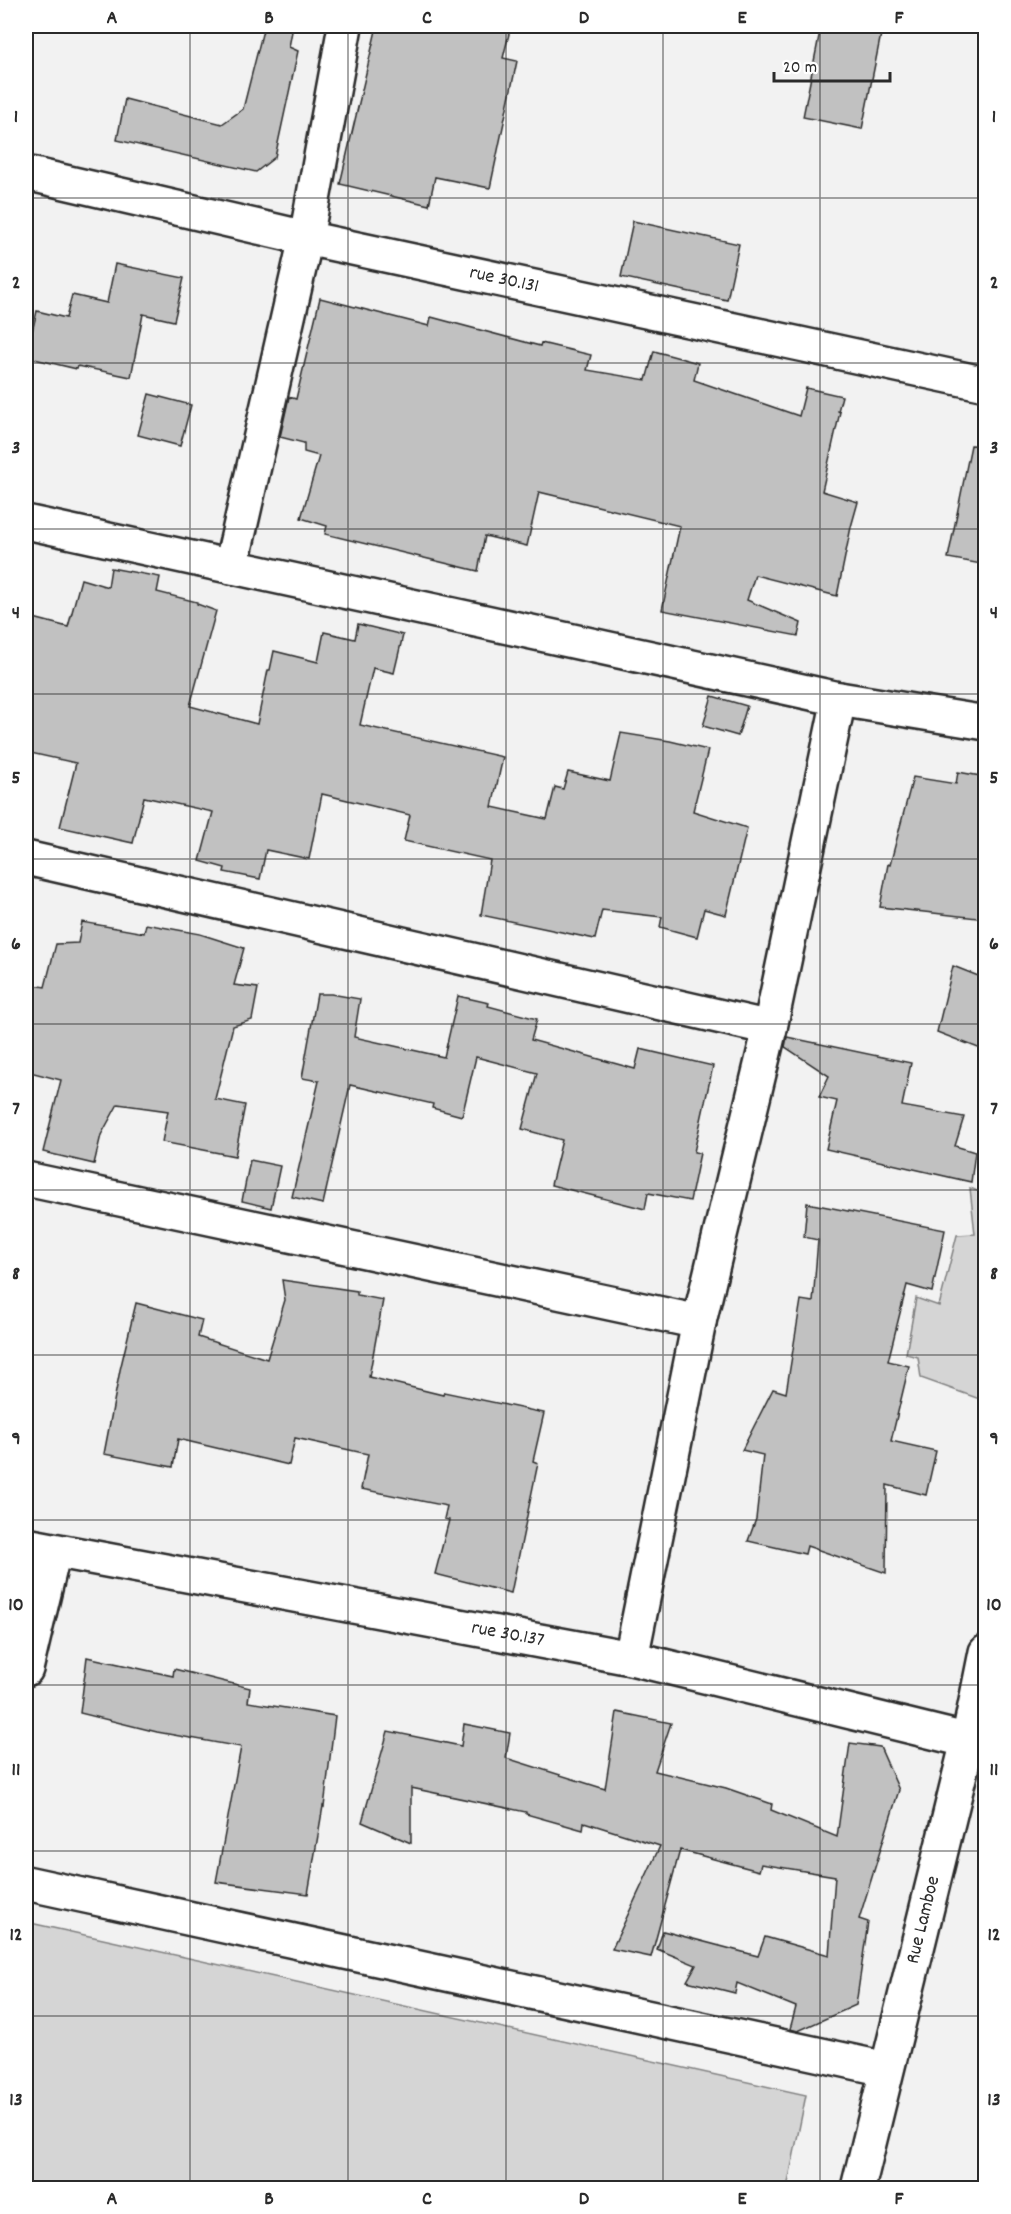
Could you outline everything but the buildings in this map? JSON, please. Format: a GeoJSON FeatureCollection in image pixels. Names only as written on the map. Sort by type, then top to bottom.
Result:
{"type":"FeatureCollection","features":[{"type":"Feature","properties":{"kind":"street"},"geometry":{"type":"LineString","coordinates":[[231,567],[306,238],[345,26]]}},
{"type":"Feature","properties":{"kind":"street","name":"rue 30.131"},"geometry":{"type":"LineString","coordinates":[[26,173],[306,238],[986,384]]}},
{"type":"Feature","properties":{"kind":"street"},"geometry":{"type":"LineString","coordinates":[[26,522],[839,699],[986,723]]}},
{"type":"Feature","properties":{"kind":"street"},"geometry":{"type":"LineString","coordinates":[[631,1658],[699,1322],[770,1028],[839,699]]}},
{"type":"Feature","properties":{"kind":"street"},"geometry":{"type":"LineString","coordinates":[[26,858],[770,1028]]}},
{"type":"Feature","properties":{"kind":"street"},"geometry":{"type":"LineString","coordinates":[[26,1179],[699,1322]]}},
{"type":"Feature","properties":{"kind":"street"},"geometry":{"type":"LineString","coordinates":[[26,1670],[40,1548]]}},
{"type":"Feature","properties":{"kind":"street","name":"rue 30.137"},"geometry":{"type":"LineString","coordinates":[[40,1548],[631,1658],[977,1743]]}},
{"type":"Feature","properties":{"kind":"street","name":"Rue Lamboe"},"geometry":{"type":"LineString","coordinates":[[858,2188],[886,2069],[977,1743],[986,1652]]}},
{"type":"Feature","properties":{"kind":"street"},"geometry":{"type":"LineString","coordinates":[[26,1883],[886,2069]]}},
{"type":"Feature","properties":{"kind":"shaded area"},"geometry":{"type":"Polygon","coordinates":[[[970,1188],[985,1194],[985,1401],[921,1378],[918,1357],[906,1354],[916,1298],[939,1306],[957,1235],[975,1234],[970,1188]]]}},
{"type":"Feature","properties":{"kind":"shaded area"},"geometry":{"type":"Polygon","coordinates":[[[26,1922],[806,2095],[787,2188],[26,2188],[26,1922]]]}}]}
